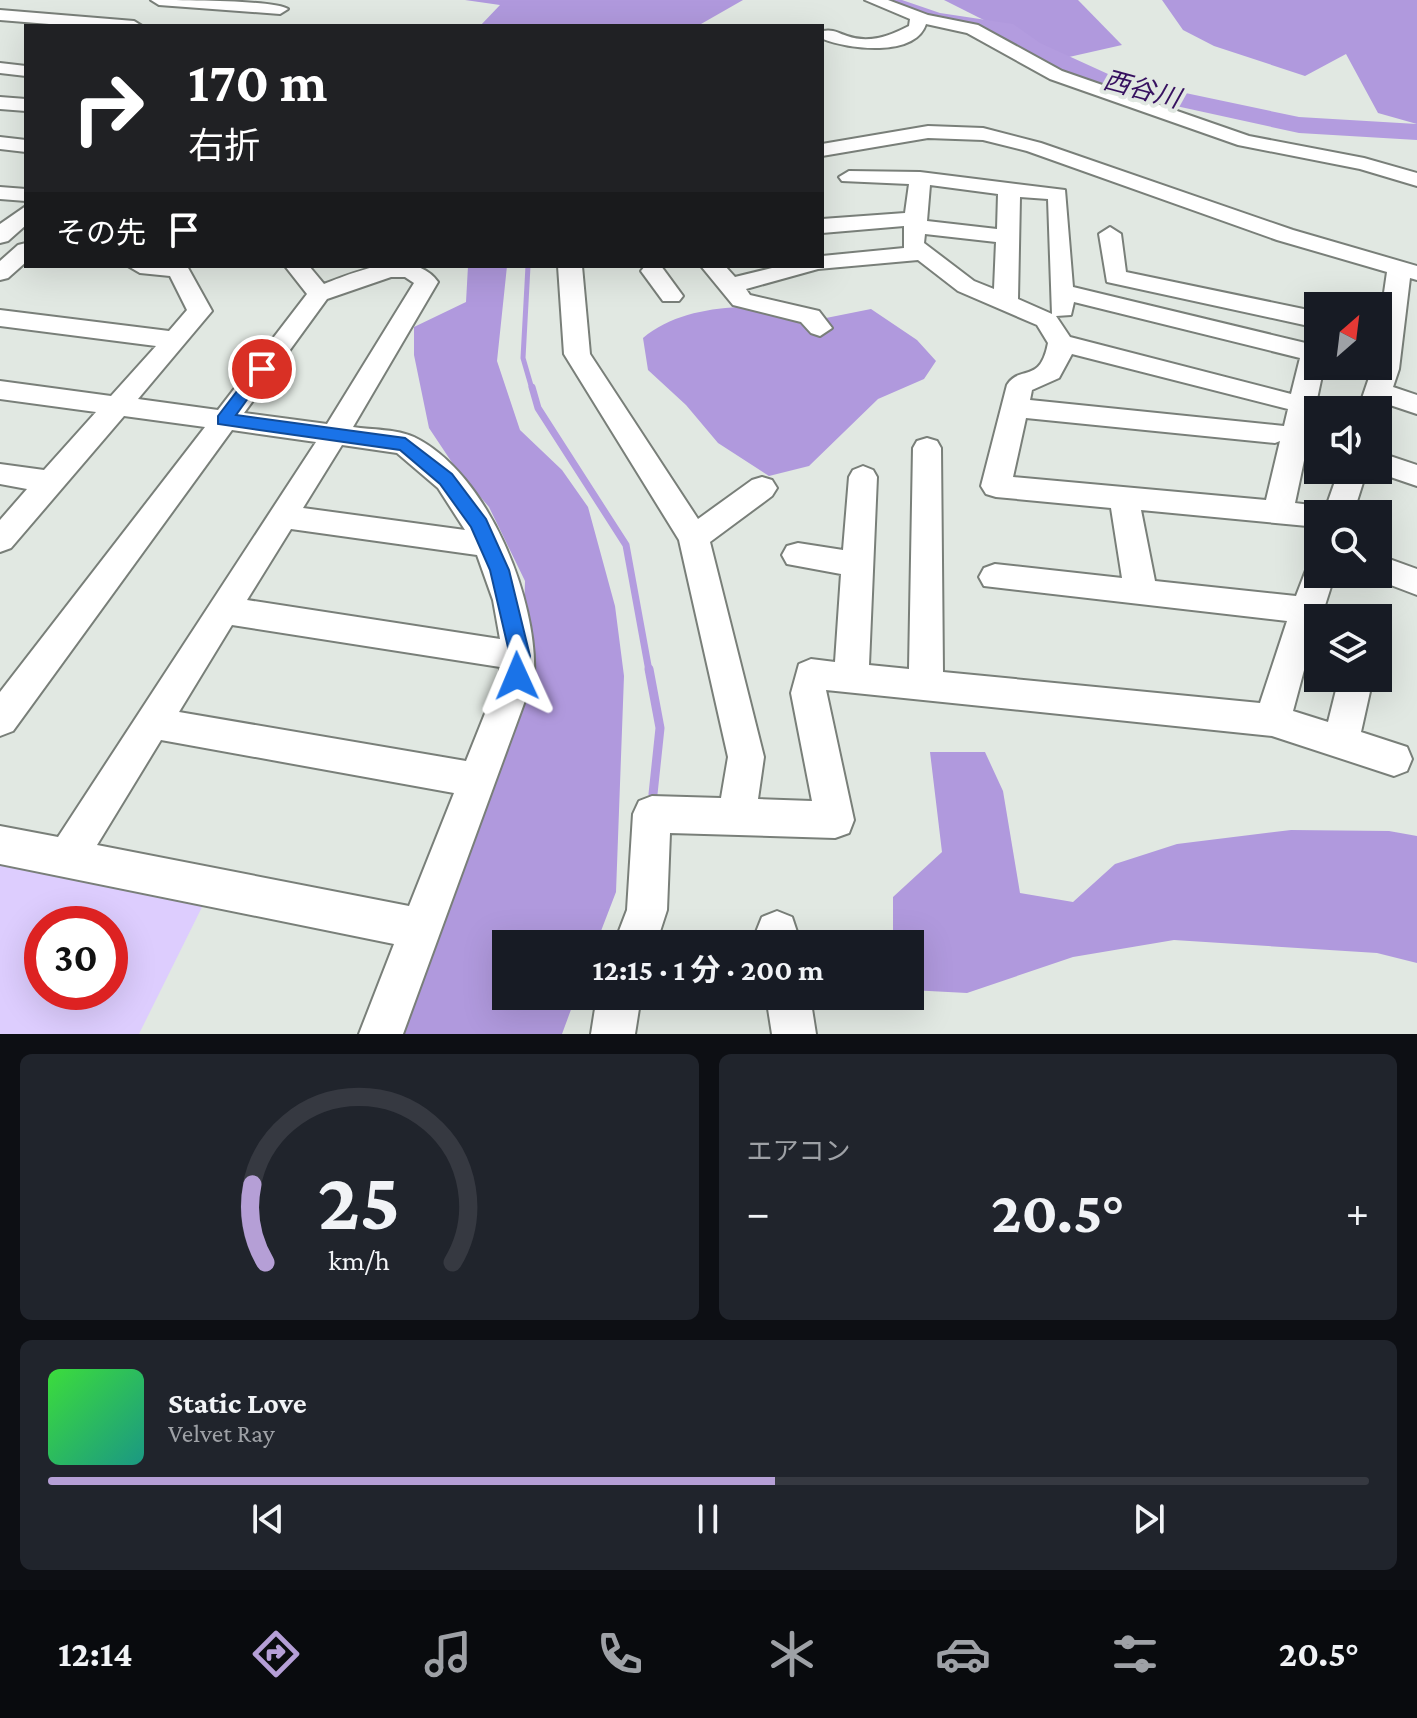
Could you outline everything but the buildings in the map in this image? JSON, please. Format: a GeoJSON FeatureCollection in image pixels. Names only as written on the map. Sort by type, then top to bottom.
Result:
{"type":"FeatureCollection","features":[{"type":"Feature","properties":{"kind":"street"},"geometry":{"type":"LineString","coordinates":[[0,35],[56,0]]}},
{"type":"Feature","properties":{"kind":"street"},"geometry":{"type":"LineString","coordinates":[[159,0],[286,5]]}},
{"type":"Feature","properties":{"kind":"street"},"geometry":{"type":"LineString","coordinates":[[873,0],[918,17],[972,29],[1056,75],[1245,141],[1364,164],[1417,180]]}},
{"type":"Feature","properties":{"kind":"street"},"geometry":{"type":"LineString","coordinates":[[3,5],[29,17],[111,24]]}},
{"type":"Feature","properties":{"kind":"street"},"geometry":{"type":"LineString","coordinates":[[263,24],[286,5]]}},
{"type":"Feature","properties":{"kind":"street"},"geometry":{"type":"LineString","coordinates":[[829,35],[849,44],[873,47],[917,28],[918,17]]}},
{"type":"Feature","properties":{"kind":"street"},"geometry":{"type":"LineString","coordinates":[[0,54],[24,55]]}},
{"type":"Feature","properties":{"kind":"street"},"geometry":{"type":"LineString","coordinates":[[0,68],[24,71]]}},
{"type":"Feature","properties":{"kind":"street"},"geometry":{"type":"LineString","coordinates":[[0,103],[24,105]]}},
{"type":"Feature","properties":{"kind":"street"},"geometry":{"type":"LineString","coordinates":[[824,150],[928,132],[983,134],[1034,147],[1285,235],[1408,271],[1392,313]]}},
{"type":"Feature","properties":{"kind":"street"},"geometry":{"type":"LineString","coordinates":[[0,143],[24,146]]}},
{"type":"Feature","properties":{"kind":"street"},"geometry":{"type":"LineString","coordinates":[[849,177],[920,178],[1058,194],[1062,302],[1314,353],[1278,512]]}},
{"type":"Feature","properties":{"kind":"street"},"geometry":{"type":"LineString","coordinates":[[920,178],[913,245],[966,286],[1046,320],[1061,343],[1285,401]]}},
{"type":"Feature","properties":{"kind":"street"},"geometry":{"type":"LineString","coordinates":[[1006,189],[1006,301]]}},
{"type":"Feature","properties":{"kind":"street"},"geometry":{"type":"LineString","coordinates":[[0,193],[24,195]]}},
{"type":"Feature","properties":{"kind":"street"},"geometry":{"type":"LineString","coordinates":[[0,236],[24,215]]}},
{"type":"Feature","properties":{"kind":"street"},"geometry":{"type":"LineString","coordinates":[[824,226],[915,223],[1008,237]]}},
{"type":"Feature","properties":{"kind":"street"},"geometry":{"type":"LineString","coordinates":[[1110,234],[1115,277],[1304,317]]}},
{"type":"Feature","properties":{"kind":"street"},"geometry":{"type":"LineString","coordinates":[[0,273],[24,253]]}},
{"type":"Feature","properties":{"kind":"street"},"geometry":{"type":"LineString","coordinates":[[824,263],[921,253]]}},
{"type":"Feature","properties":{"kind":"street"},"geometry":{"type":"LineString","coordinates":[[0,540],[200,311],[178,270],[159,268]]}},
{"type":"Feature","properties":{"kind":"street"},"geometry":{"type":"LineString","coordinates":[[299,268],[319,294]]}},
{"type":"Feature","properties":{"kind":"street"},"geometry":{"type":"LineString","coordinates":[[570,268],[577,354],[694,538],[746,757],[737,815]]}},
{"type":"Feature","properties":{"kind":"street"},"geometry":{"type":"LineString","coordinates":[[658,268],[671,296]]}},
{"type":"Feature","properties":{"kind":"street"},"geometry":{"type":"LineString","coordinates":[[715,268],[742,300],[810,316],[820,328]]}},
{"type":"Feature","properties":{"kind":"street"},"geometry":{"type":"LineString","coordinates":[[730,286],[800,268]]}},
{"type":"Feature","properties":{"kind":"street"},"geometry":{"type":"LineString","coordinates":[[0,720],[319,294],[397,269],[415,272],[426,282],[335,434],[67,858]]}},
{"type":"Feature","properties":{"kind":"street"},"geometry":{"type":"LineString","coordinates":[[0,318],[175,340]]}},
{"type":"Feature","properties":{"kind":"street"},"geometry":{"type":"LineString","coordinates":[[1061,343],[1054,371],[1047,378],[1020,385],[996,486],[1304,515]]}},
{"type":"Feature","properties":{"kind":"street"},"geometry":{"type":"LineString","coordinates":[[1169,423],[1177,373]]}},
{"type":"Feature","properties":{"kind":"street"},"geometry":{"type":"LineString","coordinates":[[0,390],[405,444],[446,479],[479,524],[499,570],[520,656],[517,676],[381,1034]]}},
{"type":"Feature","properties":{"kind":"street"},"geometry":{"type":"LineString","coordinates":[[1392,403],[1417,405]]}},
{"type":"Feature","properties":{"kind":"street"},"geometry":{"type":"LineString","coordinates":[[1015,408],[1275,433]]}},
{"type":"Feature","properties":{"kind":"street"},"geometry":{"type":"LineString","coordinates":[[926,685],[927,448]]}},
{"type":"Feature","properties":{"kind":"street"},"geometry":{"type":"LineString","coordinates":[[1392,467],[1417,476]]}},
{"type":"Feature","properties":{"kind":"street"},"geometry":{"type":"LineString","coordinates":[[0,474],[51,482]]}},
{"type":"Feature","properties":{"kind":"street"},"geometry":{"type":"LineString","coordinates":[[851,678],[863,477]]}},
{"type":"Feature","properties":{"kind":"street"},"geometry":{"type":"LineString","coordinates":[[694,538],[762,488]]}},
{"type":"Feature","properties":{"kind":"street"},"geometry":{"type":"LineString","coordinates":[[1124,498],[1141,593]]}},
{"type":"Feature","properties":{"kind":"street"},"geometry":{"type":"LineString","coordinates":[[283,517],[488,545]]}},
{"type":"Feature","properties":{"kind":"street"},"geometry":{"type":"LineString","coordinates":[[798,555],[857,564]]}},
{"type":"Feature","properties":{"kind":"street"},"geometry":{"type":"LineString","coordinates":[[1392,572],[1417,582]]}},
{"type":"Feature","properties":{"kind":"street"},"geometry":{"type":"LineString","coordinates":[[995,577],[1304,610]]}},
{"type":"Feature","properties":{"kind":"street"},"geometry":{"type":"LineString","coordinates":[[224,610],[520,656]]}},
{"type":"Feature","properties":{"kind":"street"},"geometry":{"type":"LineString","coordinates":[[1272,720],[1304,619]]}},
{"type":"Feature","properties":{"kind":"street"},"geometry":{"type":"LineString","coordinates":[[640,930],[647,910],[652,814],[835,820],[808,693],[811,674],[1272,720],[1394,759]]}},
{"type":"Feature","properties":{"kind":"street"},"geometry":{"type":"LineString","coordinates":[[1341,742],[1353,692]]}},
{"type":"Feature","properties":{"kind":"street"},"geometry":{"type":"LineString","coordinates":[[153,723],[477,780]]}},
{"type":"Feature","properties":{"kind":"street"},"geometry":{"type":"LineString","coordinates":[[0,845],[420,929]]}},
{"type":"Feature","properties":{"kind":"street"},"geometry":{"type":"LineString","coordinates":[[613,1034],[617,1010]]}},
{"type":"Feature","properties":{"kind":"street"},"geometry":{"type":"LineString","coordinates":[[790,1010],[794,1034]]}},
{"type":"Feature","properties":{"kind":"shaded area"},"geometry":{"type":"Polygon","coordinates":[[[465,0],[743,0],[701,24],[482,24],[500,5],[465,0]]]}},
{"type":"Feature","properties":{"kind":"shaded area"},"geometry":{"type":"Polygon","coordinates":[[[944,0],[1078,0],[1122,45],[1069,57],[1051,54],[944,0]]]}},
{"type":"Feature","properties":{"kind":"shaded area"},"geometry":{"type":"Polygon","coordinates":[[[1162,0],[1417,0],[1417,124],[1378,113],[1346,54],[1305,76],[1214,46],[1183,30],[1162,0]]]}},
{"type":"Feature","properties":{"kind":"shaded area"},"geometry":{"type":"Polygon","coordinates":[[[468,268],[507,268],[497,361],[520,430],[562,470],[588,507],[615,606],[624,676],[616,892],[601,930],[492,930],[492,1010],[571,1010],[562,1034],[395,1034],[522,679],[525,581],[489,507],[457,470],[429,428],[414,355],[414,327],[466,302],[468,268]]]}},
{"type":"Feature","properties":{"kind":"shaded area"},"geometry":{"type":"Polygon","coordinates":[[[738,307],[821,319],[871,309],[917,340],[936,361],[924,379],[878,399],[809,466],[769,476],[718,443],[686,405],[648,370],[643,338],[653,330],[688,315],[738,307]]]}},
{"type":"Feature","properties":{"kind":"shaded area"},"geometry":{"type":"Polygon","coordinates":[[[930,752],[985,752],[1003,791],[1020,893],[1073,902],[1115,864],[1177,844],[1291,830],[1389,831],[1417,836],[1417,963],[1377,953],[1174,940],[1073,957],[967,993],[924,991],[924,930],[893,930],[893,897],[942,852],[930,752]]]}},
{"type":"Feature","properties":{"kind":"shaded area"},"geometry":{"type":"Polygon","coordinates":[[[0,857],[205,901],[139,1034],[0,1034],[0,857]]]}},
{"type":"Feature","properties":{"kind":"waterway","name":"西谷川"},"geometry":{"type":"LineString","coordinates":[[881,0],[936,19],[1005,29],[1032,48],[1112,85],[1299,125],[1417,132]]}},
{"type":"Feature","properties":{"kind":"waterway"},"geometry":{"type":"LineString","coordinates":[[528,268],[523,358],[532,389]]}},
{"type":"Feature","properties":{"kind":"waterway"},"geometry":{"type":"LineString","coordinates":[[532,387],[538,408],[626,545],[649,671]]}},
{"type":"Feature","properties":{"kind":"waterway"},"geometry":{"type":"LineString","coordinates":[[649,669],[660,728],[653,794]]}},
{"type":"Feature","properties":{"kind":"route"},"geometry":{"type":"LineString","coordinates":[[262,369],[224,420],[405,444],[446,479],[479,524],[499,570],[520,656],[517,676]]}}]}
